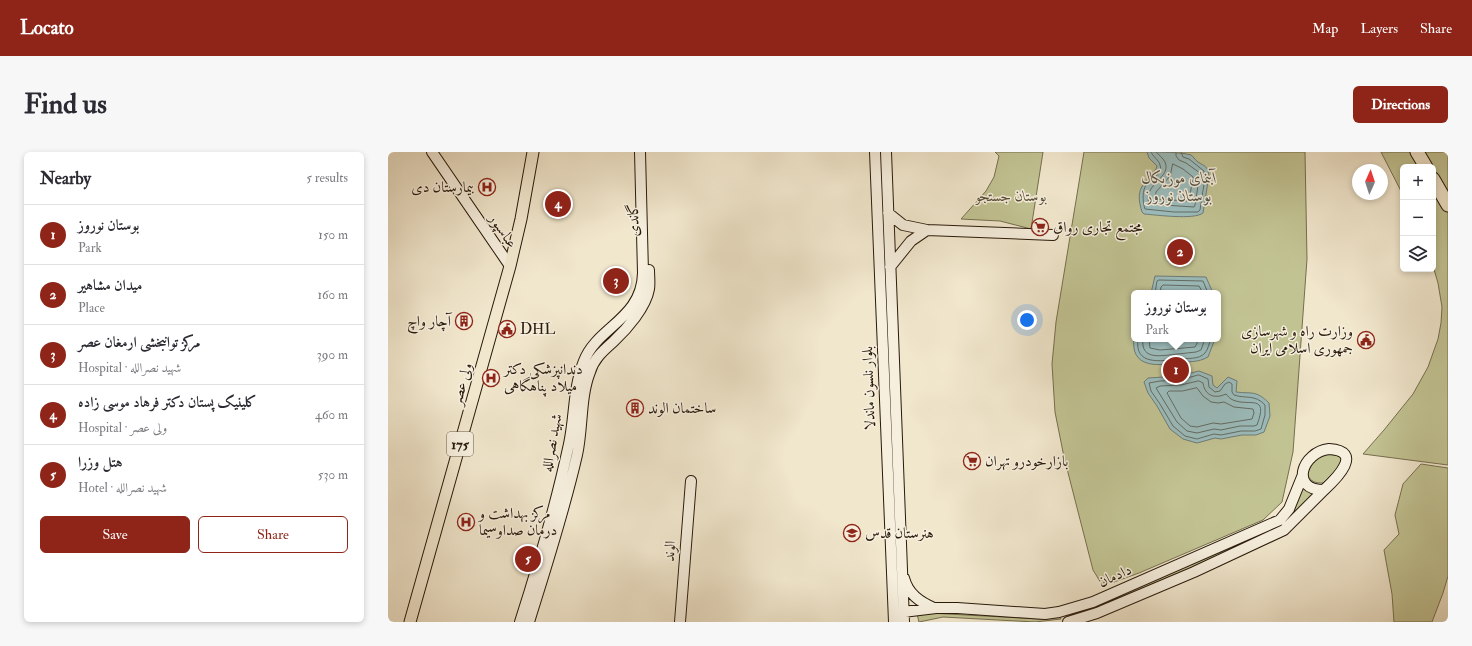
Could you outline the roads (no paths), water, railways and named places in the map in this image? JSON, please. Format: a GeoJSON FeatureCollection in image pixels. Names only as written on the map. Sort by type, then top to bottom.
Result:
{"type":"FeatureCollection","features":[{"type":"Feature","properties":{"kind":"highway"},"geometry":{"type":"LineString","coordinates":[[1417,152],[1424,164]]}},
{"type":"Feature","properties":{"kind":"highway"},"geometry":{"type":"LineString","coordinates":[[1436,185],[1448,205]]}},
{"type":"Feature","properties":{"kind":"main road","name":"عباسپور"},"geometry":{"type":"LineString","coordinates":[[432,152],[510,266]]}},
{"type":"Feature","properties":{"kind":"main road","name":"ولی عصر"},"geometry":{"type":"LineString","coordinates":[[410,622],[510,266],[521,219],[533,152]]}},
{"type":"Feature","properties":{"kind":"main road","name":"گاندی"},"geometry":{"type":"LineString","coordinates":[[640,152],[645,193]]}},
{"type":"Feature","properties":{"kind":"main road","name":"گاندی"},"geometry":{"type":"LineString","coordinates":[[645,286],[643,273],[647,152]]}},
{"type":"Feature","properties":{"kind":"main road","name":"بلوار نلسون ماندلا"},"geometry":{"type":"LineString","coordinates":[[875,152],[894,622]]}},
{"type":"Feature","properties":{"kind":"main road","name":"بلوار نلسون ماندلا"},"geometry":{"type":"LineString","coordinates":[[886,152],[902,619]]}},
{"type":"Feature","properties":{"kind":"main road"},"geometry":{"type":"LineString","coordinates":[[888,213],[903,225],[927,230],[1053,235]]}},
{"type":"Feature","properties":{"kind":"main road"},"geometry":{"type":"LineString","coordinates":[[890,267],[911,241],[927,230]]}},
{"type":"Feature","properties":{"kind":"main road","name":"شهید نصرالله"},"geometry":{"type":"LineString","coordinates":[[520,622],[552,516],[570,443],[579,373],[584,359],[591,348],[624,318],[645,286]]}},
{"type":"Feature","properties":{"kind":"main road","name":"شهید نصرالله"},"geometry":{"type":"LineString","coordinates":[[529,622],[576,458],[582,426],[584,393],[590,370],[596,358],[634,318],[646,298],[645,286]]}},
{"type":"Feature","properties":{"kind":"main road"},"geometry":{"type":"LineString","coordinates":[[1328,449],[1340,451],[1346,458],[1346,464],[1342,471],[1324,490],[1310,488],[1306,484],[1302,477],[1304,468],[1308,459],[1317,452],[1328,449]]}},
{"type":"Feature","properties":{"kind":"main road","name":"دادمان"},"geometry":{"type":"LineString","coordinates":[[902,619],[936,608],[1045,614],[1059,612],[1093,602],[1280,520],[1289,509],[1302,477]]}},
{"type":"Feature","properties":{"kind":"main road","name":"الوند"},"geometry":{"type":"LineString","coordinates":[[680,622],[691,481]]}},
{"type":"Feature","properties":{"kind":"main road","name":"دادمان"},"geometry":{"type":"LineString","coordinates":[[1068,622],[1097,613],[1284,530],[1324,490]]}},
{"type":"Feature","properties":{"kind":"main road"},"geometry":{"type":"LineString","coordinates":[[901,568],[905,582],[911,593],[925,604],[936,608]]}},
{"type":"Feature","properties":{"kind":"main road"},"geometry":{"type":"LineString","coordinates":[[1078,606],[1081,618]]}},
{"type":"Feature","properties":{"kind":"water","name":"آبنمای موزیکال بوستان نوروز"},"geometry":{"type":"Polygon","coordinates":[[[1147,152],[1191,155],[1207,168],[1209,175],[1203,213],[1184,217],[1144,214],[1142,212],[1139,198],[1141,188],[1157,166],[1149,158],[1147,152]]]}},
{"type":"Feature","properties":{"kind":"water"},"geometry":{"type":"Polygon","coordinates":[[[1155,276],[1206,277],[1212,290],[1152,290],[1155,276]]]}},
{"type":"Feature","properties":{"kind":"water"},"geometry":{"type":"Polygon","coordinates":[[[1134,342],[1214,342],[1208,357],[1193,362],[1161,365],[1146,363],[1140,360],[1136,355],[1134,342]]]}},
{"type":"Feature","properties":{"kind":"water"},"geometry":{"type":"Polygon","coordinates":[[[1199,371],[1212,376],[1213,385],[1217,388],[1228,377],[1237,381],[1236,392],[1257,394],[1265,399],[1269,403],[1270,416],[1264,432],[1256,435],[1242,435],[1221,439],[1215,438],[1197,443],[1183,439],[1170,429],[1148,393],[1144,382],[1148,378],[1179,376],[1199,371]]]}},
{"type":"Feature","properties":{"kind":"place","name":"بیمارستان دی"},"geometry":{"type":"Point","coordinates":[487,187]}},
{"type":"Feature","properties":{"kind":"place","name":"کلینیک پستان دکتر فرهاد موسی زاده"},"geometry":{"type":"Point","coordinates":[558,204]}},
{"type":"Feature","properties":{"kind":"place","name":"مجتمع تجاری رواق"},"geometry":{"type":"Point","coordinates":[1040,227]}},
{"type":"Feature","properties":{"kind":"place","name":"میدان مشاهیر"},"geometry":{"type":"Point","coordinates":[1180,252]}},
{"type":"Feature","properties":{"kind":"place","name":"مرکز توانبخشی ارمغان عصر"},"geometry":{"type":"Point","coordinates":[616,281]}},
{"type":"Feature","properties":{"kind":"place","name":"آچار واچ"},"geometry":{"type":"Point","coordinates":[464,321]}},
{"type":"Feature","properties":{"kind":"place","name":"DHL"},"geometry":{"type":"Point","coordinates":[507,329]}},
{"type":"Feature","properties":{"kind":"place","name":"وزارت راه و شهرسازی جمهوری اسلامی ایران"},"geometry":{"type":"Point","coordinates":[1366,340]}},
{"type":"Feature","properties":{"kind":"place","name":"بوستان نوروز"},"geometry":{"type":"Point","coordinates":[1176,370]}},
{"type":"Feature","properties":{"kind":"place","name":"دندانپزشکی دکتر میلاد پناهگاهی"},"geometry":{"type":"Point","coordinates":[491,378]}},
{"type":"Feature","properties":{"kind":"place","name":"ساختمان الوند"},"geometry":{"type":"Point","coordinates":[635,408]}},
{"type":"Feature","properties":{"kind":"place","name":"بازارخودرو تهران"},"geometry":{"type":"Point","coordinates":[972,461]}},
{"type":"Feature","properties":{"kind":"place","name":"مرکز بهداشت و درمان صداوسیما"},"geometry":{"type":"Point","coordinates":[466,522]}},
{"type":"Feature","properties":{"kind":"place","name":"هنرستان قدس"},"geometry":{"type":"Point","coordinates":[852,533]}},
{"type":"Feature","properties":{"kind":"place","name":"هتل وزرا"},"geometry":{"type":"Point","coordinates":[528,559]}},
{"type":"Feature","properties":{"kind":"park label","name":"بوستان جستجو"},"geometry":{"type":"Point","coordinates":[1011,196]}}]}
